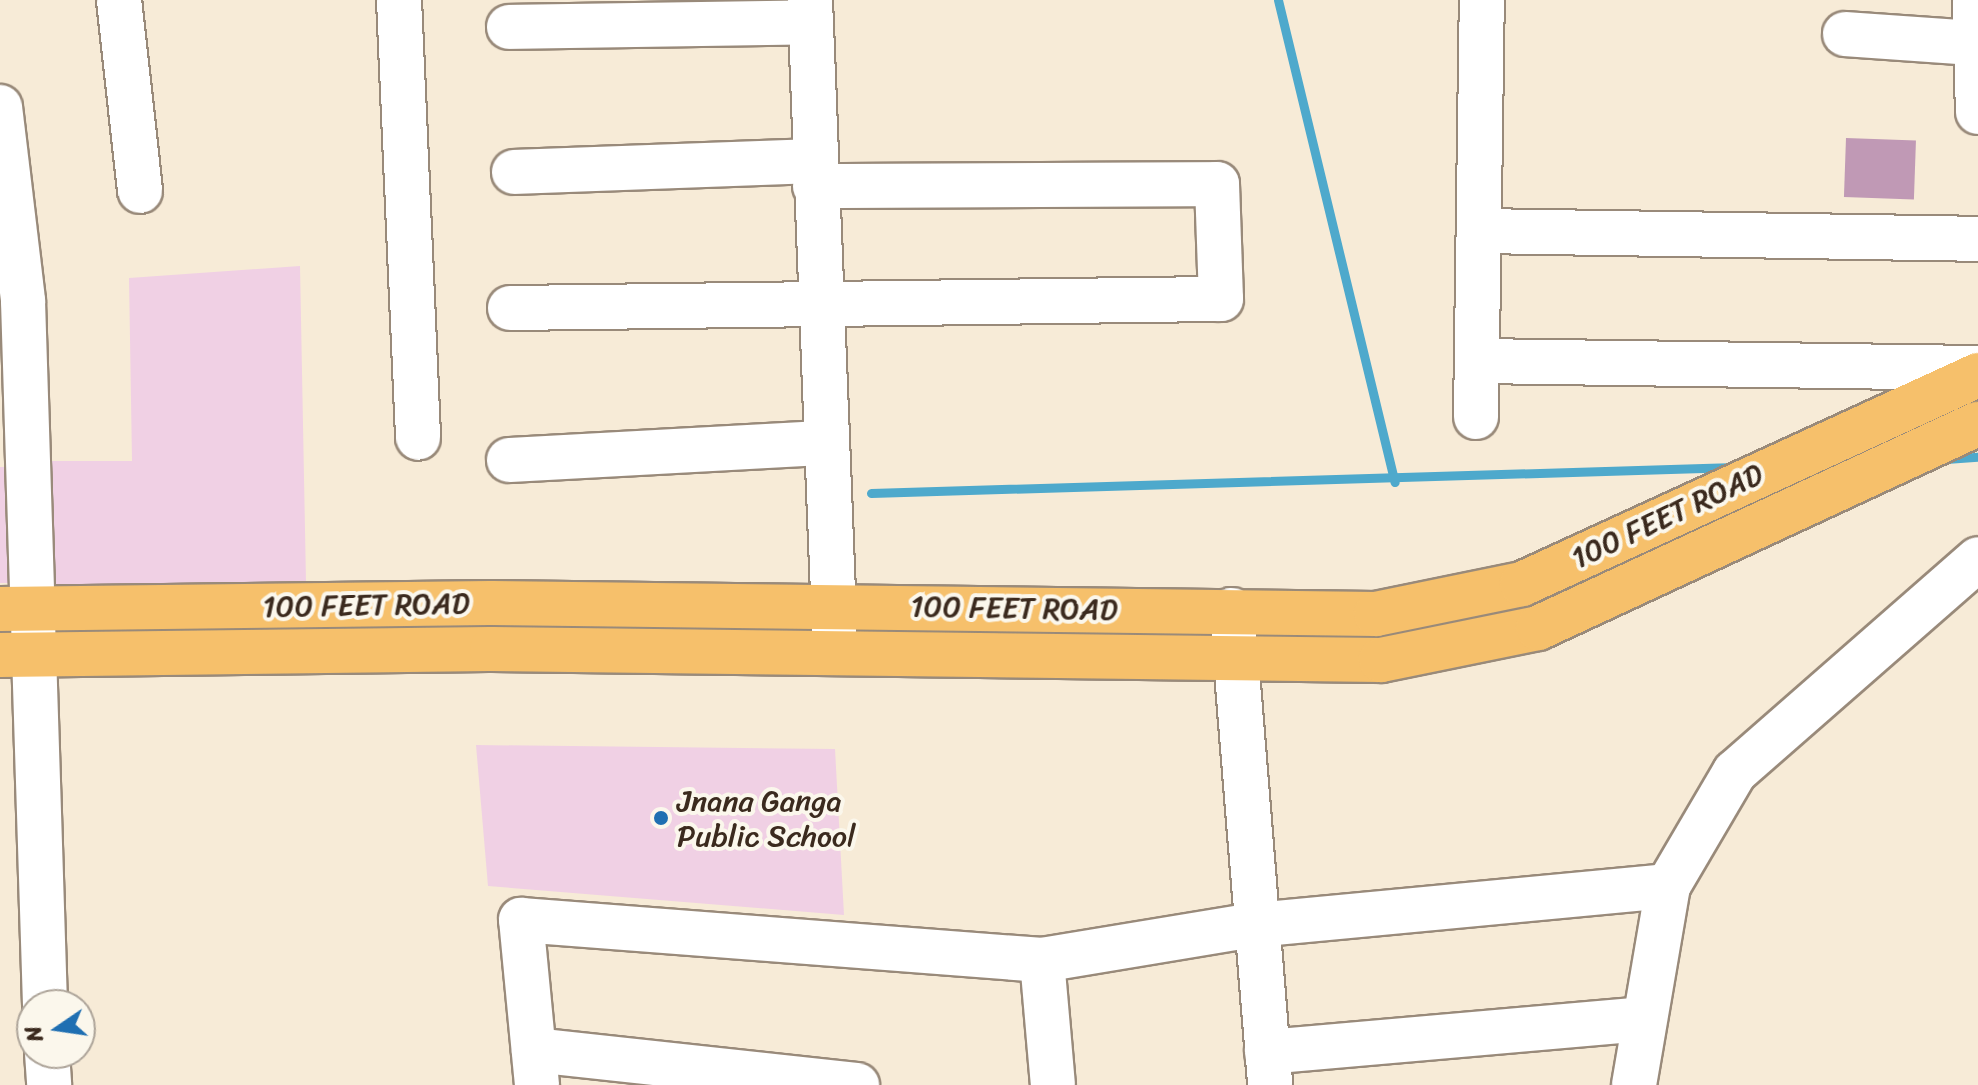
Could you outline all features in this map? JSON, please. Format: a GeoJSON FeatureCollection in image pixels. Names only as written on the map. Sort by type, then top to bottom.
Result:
{"type":"FeatureCollection","features":[{"type":"Feature","properties":{"kind":"main road","name":"100 FEET ROAD"},"geometry":{"type":"LineString","coordinates":[[14,609],[833,607],[1376,614],[1522,584],[1978,375]]}},
{"type":"Feature","properties":{"kind":"main road","name":"100 FEET ROAD"},"geometry":{"type":"LineString","coordinates":[[14,655],[836,653],[1381,660],[1538,628],[1978,424]]}},
{"type":"Feature","properties":{"kind":"street"},"geometry":{"type":"LineString","coordinates":[[119,0],[140,191]]}},
{"type":"Feature","properties":{"kind":"street"},"geometry":{"type":"LineString","coordinates":[[399,0],[418,438]]}},
{"type":"Feature","properties":{"kind":"street"},"geometry":{"type":"LineString","coordinates":[[1476,417],[1482,0]]}},
{"type":"Feature","properties":{"kind":"street"},"geometry":{"type":"LineString","coordinates":[[1975,0],[1973,43],[1978,112]]}},
{"type":"Feature","properties":{"kind":"street"},"geometry":{"type":"LineString","coordinates":[[509,27],[810,11],[817,308],[836,653]]}},
{"type":"Feature","properties":{"kind":"street"},"geometry":{"type":"LineString","coordinates":[[1845,34],[1973,43]]}},
{"type":"Feature","properties":{"kind":"street"},"geometry":{"type":"LineString","coordinates":[[0,107],[23,301],[14,655],[44,989]]}},
{"type":"Feature","properties":{"kind":"street"},"geometry":{"type":"LineString","coordinates":[[510,308],[817,308],[1221,299],[1217,184],[814,173],[514,172]]}},
{"type":"Feature","properties":{"kind":"street"},"geometry":{"type":"LineString","coordinates":[[1479,231],[1978,239]]}},
{"type":"Feature","properties":{"kind":"street"},"geometry":{"type":"LineString","coordinates":[[1477,361],[1978,368]]}},
{"type":"Feature","properties":{"kind":"street"},"geometry":{"type":"LineString","coordinates":[[509,460],[823,443]]}},
{"type":"Feature","properties":{"kind":"street"},"geometry":{"type":"LineString","coordinates":[[1634,1085],[1668,886],[1735,772],[1978,559]]}},
{"type":"Feature","properties":{"kind":"street"},"geometry":{"type":"LineString","coordinates":[[1232,610],[1254,925],[1268,1069],[1644,1019]]}},
{"type":"Feature","properties":{"kind":"street"},"geometry":{"type":"LineString","coordinates":[[857,1085],[535,1067],[521,920],[1042,960],[1254,925],[1668,886]]}},
{"type":"Feature","properties":{"kind":"street"},"geometry":{"type":"LineString","coordinates":[[1042,960],[1053,1085]]}},
{"type":"Feature","properties":{"kind":"shaded area"},"geometry":{"type":"Polygon","coordinates":[[[300,266],[306,582],[53,591],[47,461],[132,461],[129,278],[300,266]]]}},
{"type":"Feature","properties":{"kind":"shaded area"},"geometry":{"type":"Polygon","coordinates":[[[0,467],[12,467],[10,583],[0,583],[0,467]]]}},
{"type":"Feature","properties":{"kind":"shaded area","name":"Jnana Ganga Public School"},"geometry":{"type":"Polygon","coordinates":[[[476,745],[835,749],[844,915],[488,886],[476,745]]]}},
{"type":"Feature","properties":{"kind":"building"},"geometry":{"type":"Polygon","coordinates":[[[1846,138],[1916,140],[1914,199],[1844,197],[1846,138]]]}},
{"type":"Feature","properties":{"kind":"waterway"},"geometry":{"type":"LineString","coordinates":[[1278,0],[1395,482]]}},
{"type":"Feature","properties":{"kind":"waterway"},"geometry":{"type":"LineString","coordinates":[[1946,459],[1978,457]]}},
{"type":"Feature","properties":{"kind":"waterway"},"geometry":{"type":"LineString","coordinates":[[871,493],[1736,467]]}},
{"type":"Feature","properties":{"kind":"place","name":"Jnana Ganga Public School"},"geometry":{"type":"Point","coordinates":[661,818]}}]}
